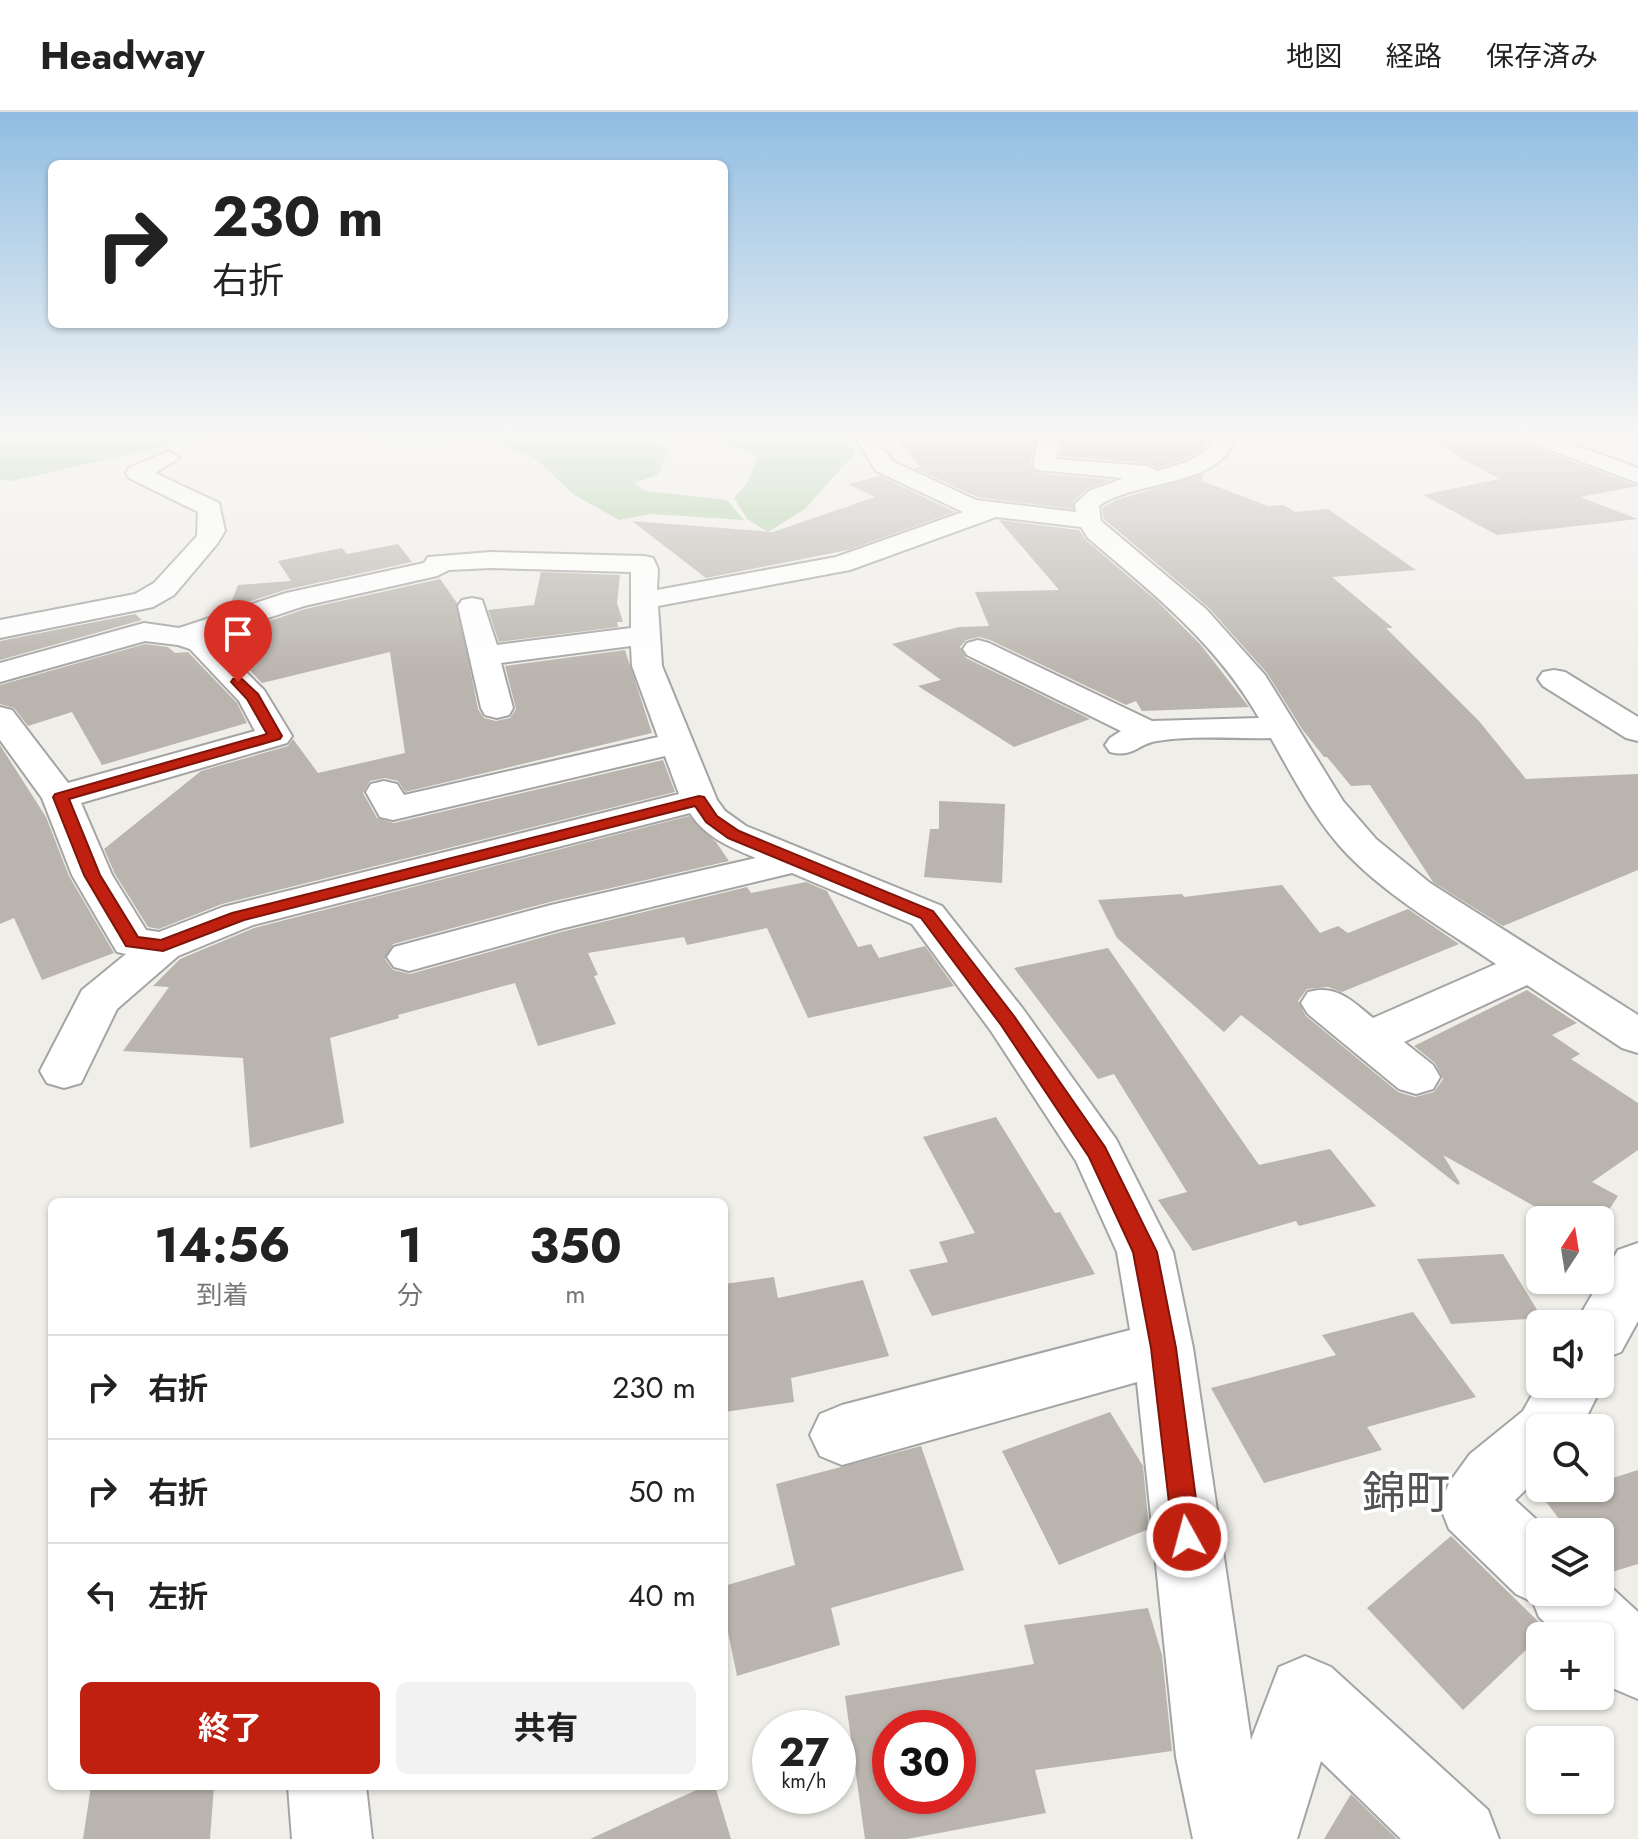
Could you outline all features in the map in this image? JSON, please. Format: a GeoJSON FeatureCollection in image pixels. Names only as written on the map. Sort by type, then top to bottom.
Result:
{"type":"FeatureCollection","features":[{"type":"Feature","properties":{"kind":"street"},"geometry":{"type":"LineString","coordinates":[[0,629],[143,601],[164,589],[212,531],[211,518]]}},
{"type":"Feature","properties":{"kind":"street"},"geometry":{"type":"LineString","coordinates":[[484,656],[645,618],[781,573],[841,564],[971,518]]}},
{"type":"Feature","properties":{"kind":"street"},"geometry":{"type":"LineString","coordinates":[[1055,518],[1089,521]]}},
{"type":"Feature","properties":{"kind":"street"},"geometry":{"type":"LineString","coordinates":[[1089,518],[1097,533],[1196,615],[1254,682],[1328,806],[1362,847],[1416,892],[1638,1037]]}},
{"type":"Feature","properties":{"kind":"street"},"geometry":{"type":"LineString","coordinates":[[181,637],[238,621],[296,599],[437,568],[437,563],[504,560],[644,564],[647,578],[643,590],[647,666],[699,800],[712,819],[733,834],[792,861],[927,915],[1007,1020],[1098,1153],[1145,1252],[1163,1348],[1215,1757],[1233,1839]]}},
{"type":"Feature","properties":{"kind":"street"},"geometry":{"type":"LineString","coordinates":[[472,606],[497,708]]}},
{"type":"Feature","properties":{"kind":"street"},"geometry":{"type":"LineString","coordinates":[[0,673],[144,632],[181,637],[201,643],[253,697],[275,736],[60,797]]}},
{"type":"Feature","properties":{"kind":"street"},"geometry":{"type":"LineString","coordinates":[[978,649],[1134,738],[1279,728]]}},
{"type":"Feature","properties":{"kind":"street"},"geometry":{"type":"LineString","coordinates":[[1554,679],[1638,731]]}},
{"type":"Feature","properties":{"kind":"street"},"geometry":{"type":"LineString","coordinates":[[0,717],[60,797],[92,875],[132,942],[163,946]]}},
{"type":"Feature","properties":{"kind":"street"},"geometry":{"type":"LineString","coordinates":[[384,792],[393,809],[678,743]]}},
{"type":"Feature","properties":{"kind":"street"},"geometry":{"type":"LineString","coordinates":[[64,1071],[98,1001],[163,946],[238,916],[699,800]]}},
{"type":"Feature","properties":{"kind":"street"},"geometry":{"type":"LineString","coordinates":[[409,957],[551,918],[792,861]]}},
{"type":"Feature","properties":{"kind":"street"},"geometry":{"type":"LineString","coordinates":[[1369,1039],[1528,967]]}},
{"type":"Feature","properties":{"kind":"street"},"geometry":{"type":"LineString","coordinates":[[1324,1003],[1416,1077]]}},
{"type":"Feature","properties":{"kind":"street"},"geometry":{"type":"LineString","coordinates":[[1614,1310],[1638,1267]]}},
{"type":"Feature","properties":{"kind":"street"},"geometry":{"type":"LineString","coordinates":[[842,1435],[1163,1348]]}},
{"type":"Feature","properties":{"kind":"street"},"geometry":{"type":"LineString","coordinates":[[1526,1447],[1493,1476],[1473,1506],[1526,1557]]}},
{"type":"Feature","properties":{"kind":"street"},"geometry":{"type":"LineString","coordinates":[[1579,1606],[1638,1662]]}},
{"type":"Feature","properties":{"kind":"street"},"geometry":{"type":"LineString","coordinates":[[1257,1839],[1305,1693],[1459,1839]]}},
{"type":"Feature","properties":{"kind":"street"},"geometry":{"type":"LineString","coordinates":[[327,1790],[332,1839]]}},
{"type":"Feature","properties":{"kind":"green space"},"geometry":{"type":"Polygon","coordinates":[[[707,518],[742,518],[744,520],[707,518]]]}},
{"type":"Feature","properties":{"kind":"green space"},"geometry":{"type":"Polygon","coordinates":[[[746,518],[791,518],[768,532],[746,518]]]}},
{"type":"Feature","properties":{"kind":"building"},"geometry":{"type":"Polygon","coordinates":[[[815,518],[939,518],[848,550],[706,578],[632,521],[773,532],[815,518]]]}},
{"type":"Feature","properties":{"kind":"building"},"geometry":{"type":"Polygon","coordinates":[[[1340,518],[1416,570],[1332,577],[1393,628],[1386,628],[1479,721],[1526,779],[1638,774],[1638,870],[1503,926],[1433,882],[1370,785],[1351,786],[1302,729],[1267,673],[1208,607],[1104,519],[1340,518]]]}},
{"type":"Feature","properties":{"kind":"building"},"geometry":{"type":"Polygon","coordinates":[[[1465,518],[1638,519],[1497,535],[1465,518]]]}},
{"type":"Feature","properties":{"kind":"building"},"geometry":{"type":"Polygon","coordinates":[[[999,520],[1079,530],[1086,540],[1158,602],[1201,645],[1249,707],[1142,711],[1136,701],[1126,705],[990,640],[979,637],[966,640],[960,647],[966,658],[1090,719],[1014,747],[918,686],[941,680],[892,644],[959,627],[989,626],[975,592],[1059,590],[999,520]]]}},
{"type":"Feature","properties":{"kind":"building"},"geometry":{"type":"Polygon","coordinates":[[[398,544],[412,562],[285,590],[229,608],[238,585],[291,581],[278,561],[342,548],[347,554],[398,544]]]}},
{"type":"Feature","properties":{"kind":"building"},"geometry":{"type":"Polygon","coordinates":[[[541,572],[620,575],[617,603],[623,622],[617,622],[618,627],[499,642],[488,610],[534,605],[541,572]]]}},
{"type":"Feature","properties":{"kind":"building"},"geometry":{"type":"Polygon","coordinates":[[[440,579],[457,603],[478,709],[484,718],[496,721],[510,718],[516,709],[505,666],[625,650],[652,733],[405,792],[398,781],[385,778],[370,781],[363,793],[377,818],[394,823],[663,760],[675,792],[222,904],[159,929],[148,927],[115,874],[104,849],[201,771],[288,746],[293,739],[318,773],[405,753],[390,652],[262,683],[219,638],[305,609],[440,579]]]}},
{"type":"Feature","properties":{"kind":"building"},"geometry":{"type":"Polygon","coordinates":[[[135,614],[142,620],[0,660],[0,641],[135,614]]]}},
{"type":"Feature","properties":{"kind":"building"},"geometry":{"type":"Polygon","coordinates":[[[145,644],[168,647],[175,653],[188,652],[237,703],[247,723],[102,765],[72,712],[28,726],[14,708],[0,704],[0,685],[145,644]]]}},
{"type":"Feature","properties":{"kind":"building"},"geometry":{"type":"Polygon","coordinates":[[[0,745],[46,817],[69,876],[114,953],[42,980],[14,918],[0,924],[0,745]]]}},
{"type":"Feature","properties":{"kind":"building"},"geometry":{"type":"Polygon","coordinates":[[[939,801],[1005,804],[1002,883],[924,877],[930,829],[939,829],[939,801]]]}},
{"type":"Feature","properties":{"kind":"building"},"geometry":{"type":"Polygon","coordinates":[[[689,816],[716,842],[729,861],[550,902],[393,944],[385,959],[393,970],[410,974],[561,932],[747,887],[751,893],[806,882],[827,891],[858,947],[871,944],[879,958],[925,946],[954,986],[808,1018],[767,928],[687,945],[684,937],[588,953],[598,975],[594,976],[616,1024],[538,1046],[515,983],[398,1015],[399,1018],[330,1038],[344,1123],[250,1148],[243,1058],[123,1051],[169,987],[153,986],[180,959],[254,928],[689,816]]]}},
{"type":"Feature","properties":{"kind":"building"},"geometry":{"type":"Polygon","coordinates":[[[1282,885],[1320,933],[1338,926],[1348,933],[1408,909],[1459,944],[1342,992],[1328,987],[1307,989],[1298,1001],[1306,1016],[1398,1092],[1415,1097],[1434,1092],[1443,1079],[1435,1063],[1414,1046],[1527,990],[1577,1023],[1552,1035],[1580,1054],[1571,1059],[1638,1103],[1638,1150],[1592,1182],[1618,1196],[1611,1206],[1534,1206],[1443,1155],[1460,1183],[1458,1185],[1241,1015],[1224,1032],[1117,938],[1098,900],[1182,894],[1184,897],[1282,885]]]}},
{"type":"Feature","properties":{"kind":"building"},"geometry":{"type":"Polygon","coordinates":[[[1108,948],[1259,1165],[1330,1149],[1376,1206],[1299,1226],[1296,1221],[1193,1251],[1158,1200],[1187,1192],[1114,1074],[1098,1079],[1014,968],[1108,948]]]}},
{"type":"Feature","properties":{"kind":"building"},"geometry":{"type":"Polygon","coordinates":[[[996,1117],[1055,1213],[1060,1212],[1095,1274],[932,1316],[909,1270],[948,1262],[939,1242],[975,1233],[923,1137],[996,1117]]]}},
{"type":"Feature","properties":{"kind":"building"},"geometry":{"type":"Polygon","coordinates":[[[1503,1254],[1537,1310],[1526,1310],[1526,1319],[1451,1324],[1417,1259],[1503,1254]]]}},
{"type":"Feature","properties":{"kind":"building"},"geometry":{"type":"Polygon","coordinates":[[[774,1277],[778,1298],[863,1280],[889,1356],[791,1378],[794,1402],[728,1411],[728,1283],[774,1277]]]}},
{"type":"Feature","properties":{"kind":"building"},"geometry":{"type":"Polygon","coordinates":[[[1413,1312],[1476,1397],[1367,1427],[1382,1450],[1264,1483],[1211,1388],[1336,1355],[1322,1335],[1413,1312]]]}},
{"type":"Feature","properties":{"kind":"building"},"geometry":{"type":"Polygon","coordinates":[[[1110,1412],[1143,1466],[1149,1529],[1059,1565],[1002,1451],[1110,1412]]]}},
{"type":"Feature","properties":{"kind":"building"},"geometry":{"type":"Polygon","coordinates":[[[921,1446],[964,1570],[831,1608],[840,1645],[737,1676],[728,1632],[728,1585],[795,1565],[776,1484],[921,1446]]]}},
{"type":"Feature","properties":{"kind":"building"},"geometry":{"type":"Polygon","coordinates":[[[1638,1470],[1638,1564],[1614,1571],[1614,1518],[1558,1518],[1546,1502],[1614,1502],[1614,1478],[1638,1470]]]}},
{"type":"Feature","properties":{"kind":"building"},"geometry":{"type":"Polygon","coordinates":[[[1451,1536],[1539,1622],[1526,1622],[1526,1650],[1463,1710],[1367,1608],[1451,1536]]]}},
{"type":"Feature","properties":{"kind":"building"},"geometry":{"type":"Polygon","coordinates":[[[1148,1608],[1162,1655],[1172,1751],[1035,1770],[1046,1813],[907,1839],[865,1839],[856,1775],[856,1710],[847,1710],[845,1696],[1034,1664],[1024,1625],[1148,1608]]]}},
{"type":"Feature","properties":{"kind":"building"},"geometry":{"type":"Polygon","coordinates":[[[90,1790],[214,1790],[210,1839],[83,1839],[90,1790]]]}},
{"type":"Feature","properties":{"kind":"building"},"geometry":{"type":"Polygon","coordinates":[[[696,1790],[716,1790],[731,1839],[590,1839],[696,1790]]]}},
{"type":"Feature","properties":{"kind":"building"},"geometry":{"type":"Polygon","coordinates":[[[1351,1794],[1397,1839],[1324,1839],[1351,1794]]]}},
{"type":"Feature","properties":{"kind":"district","name":"錦町"},"geometry":{"type":"Point","coordinates":[1406,1493]}},
{"type":"Feature","properties":{"kind":"route"},"geometry":{"type":"LineString","coordinates":[[238,682],[253,697],[275,736],[60,797],[92,875],[132,942],[163,946],[238,916],[699,800],[712,819],[733,834],[927,915],[1007,1020],[1098,1153],[1145,1252],[1163,1348],[1187,1537]]}}]}
